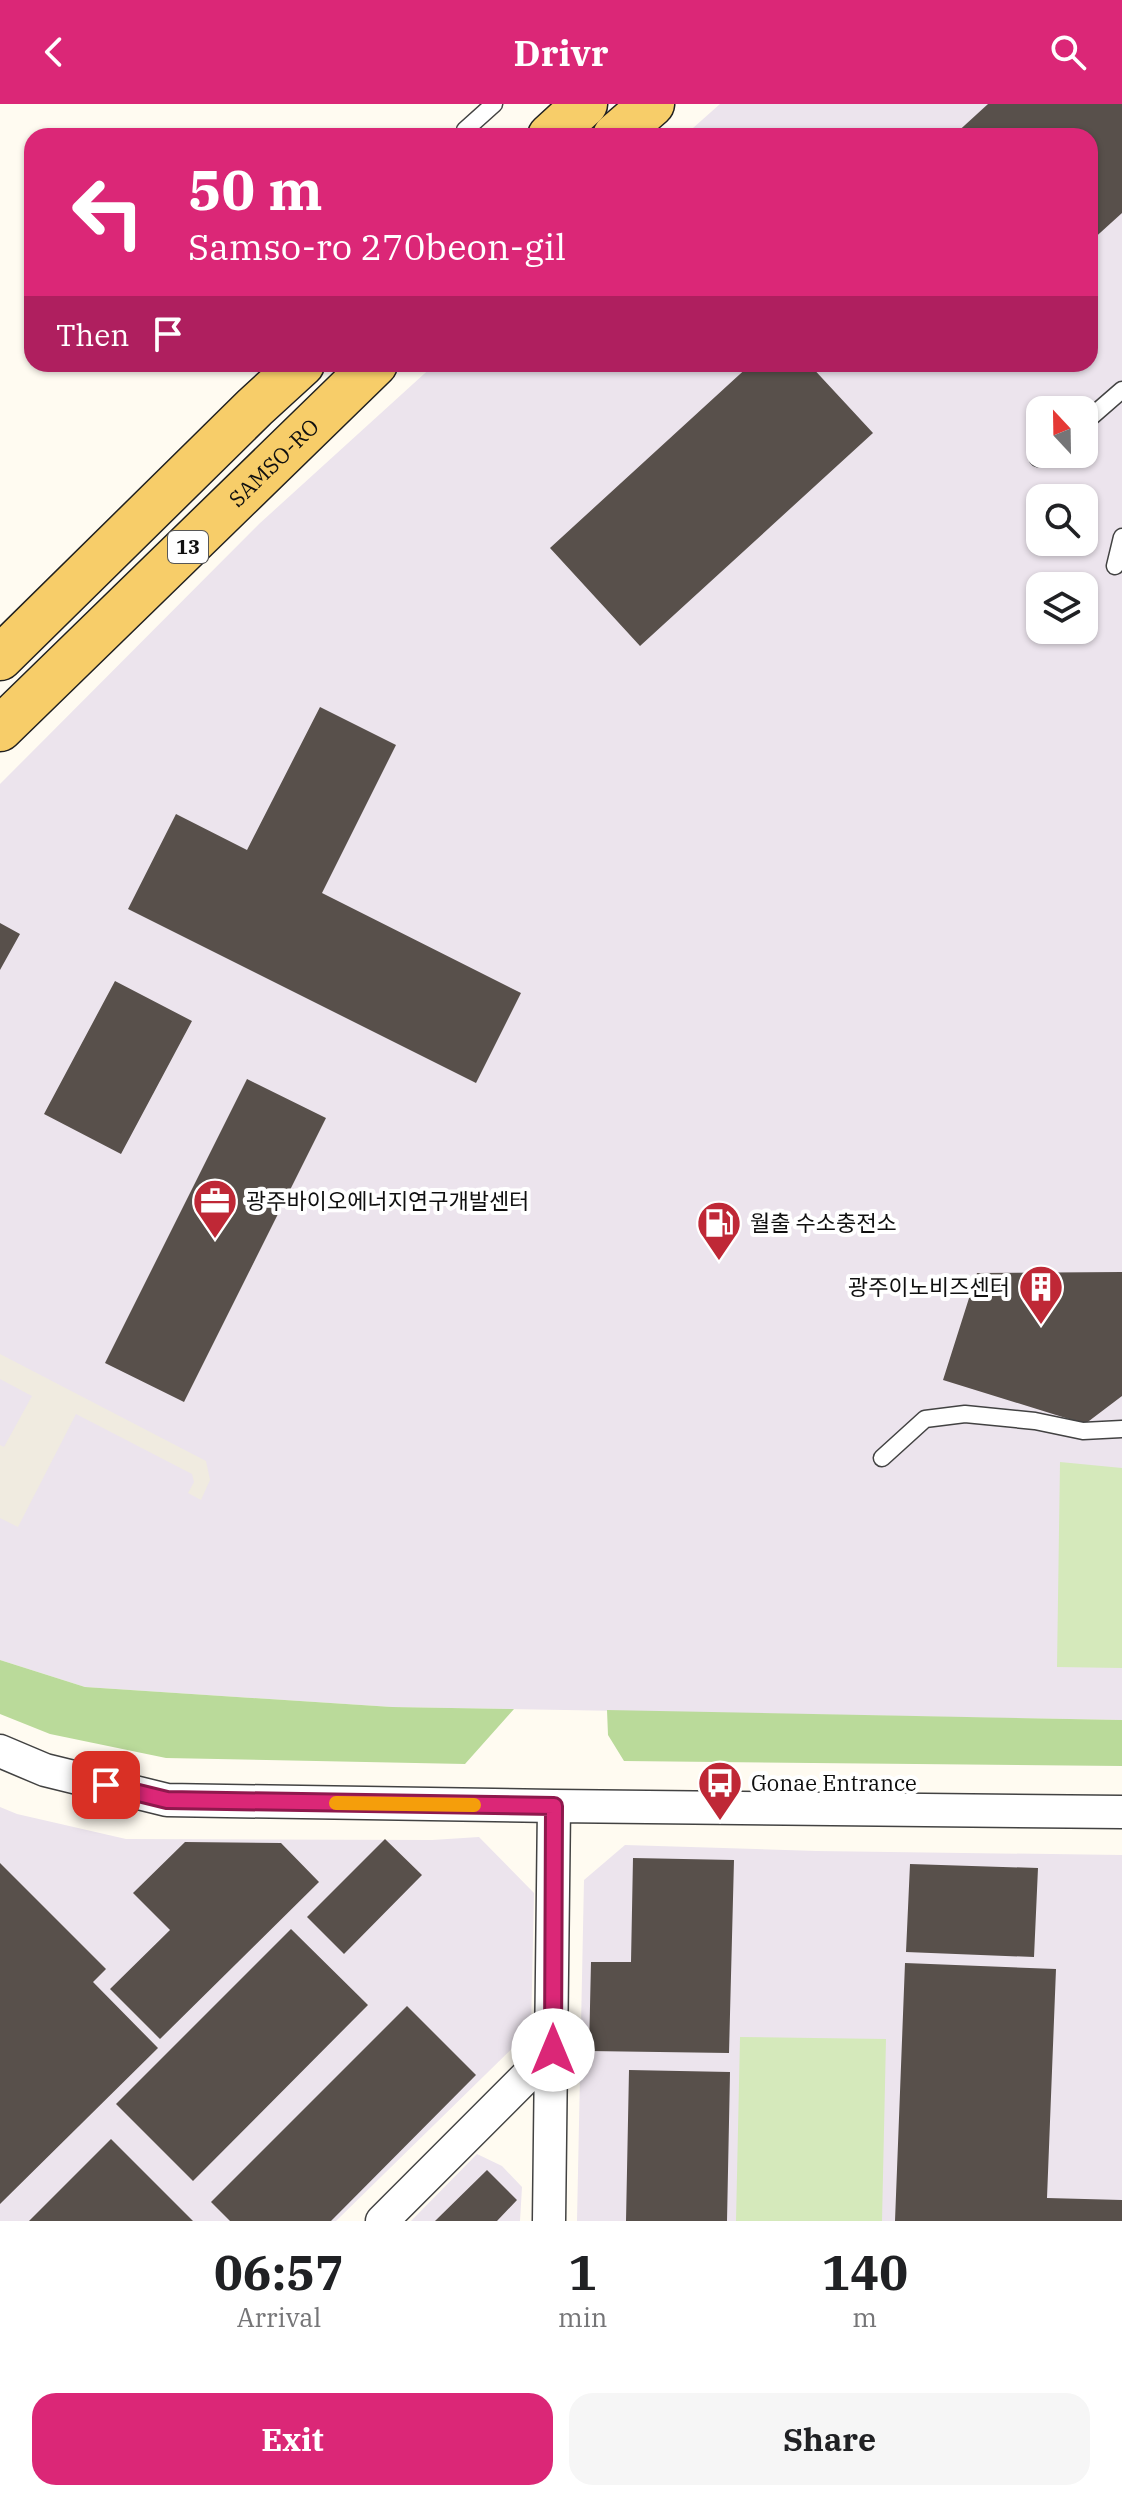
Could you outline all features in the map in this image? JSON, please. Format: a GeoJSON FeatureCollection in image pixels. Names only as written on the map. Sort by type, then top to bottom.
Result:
{"type":"FeatureCollection","features":[{"type":"Feature","properties":{"kind":"main road"},"geometry":{"type":"LineString","coordinates":[[559,128],[585,104]]}},
{"type":"Feature","properties":{"kind":"main road"},"geometry":{"type":"LineString","coordinates":[[624,128],[652,104]]}},
{"type":"Feature","properties":{"kind":"main road","name":"13"},"geometry":{"type":"LineString","coordinates":[[0,658],[293,372]]}},
{"type":"Feature","properties":{"kind":"main road","name":"SAMSO-RO"},"geometry":{"type":"LineString","coordinates":[[0,729],[367,372]]}},
{"type":"Feature","properties":{"kind":"street"},"geometry":{"type":"LineString","coordinates":[[0,1751],[45,1770],[167,1800],[1122,1812]]}},
{"type":"Feature","properties":{"kind":"street"},"geometry":{"type":"LineString","coordinates":[[549,2221],[554,1806]]}},
{"type":"Feature","properties":{"kind":"street"},"geometry":{"type":"LineString","coordinates":[[382,2221],[553,2050]]}},
{"type":"Feature","properties":{"kind":"lane"},"geometry":{"type":"LineString","coordinates":[[467,128],[494,104]]}},
{"type":"Feature","properties":{"kind":"lane"},"geometry":{"type":"LineString","coordinates":[[1098,411],[1122,390]]}},
{"type":"Feature","properties":{"kind":"lane"},"geometry":{"type":"LineString","coordinates":[[1115,566],[1122,537]]}},
{"type":"Feature","properties":{"kind":"lane"},"geometry":{"type":"LineString","coordinates":[[882,1458],[925,1419],[965,1414],[1035,1421],[1083,1431],[1122,1429]]}},
{"type":"Feature","properties":{"kind":"shaded area"},"geometry":{"type":"Polygon","coordinates":[[[720,104],[1122,104],[1122,1720],[392,1707],[85,1687],[0,1660],[0,784],[259,524],[426,372],[1098,372],[1098,128],[693,128],[720,104]]]}},
{"type":"Feature","properties":{"kind":"shaded area"},"geometry":{"type":"Polygon","coordinates":[[[0,1354],[206,1461],[210,1480],[201,1500],[188,1493],[194,1482],[192,1474],[76,1414],[18,1527],[0,1518],[0,1445],[4,1447],[32,1396],[0,1379],[0,1354]]]}},
{"type":"Feature","properties":{"kind":"shaded area"},"geometry":{"type":"Polygon","coordinates":[[[0,1807],[17,1814],[126,1839],[432,1840],[479,1837],[534,1893],[531,2030],[336,2221],[0,2221],[0,1807]]]}},
{"type":"Feature","properties":{"kind":"shaded area"},"geometry":{"type":"Polygon","coordinates":[[[625,1845],[1122,1855],[1122,2221],[577,2221],[584,1880],[625,1845]]]}},
{"type":"Feature","properties":{"kind":"shaded area"},"geometry":{"type":"Polygon","coordinates":[[[477,2154],[502,2166],[522,2187],[520,2221],[411,2221],[477,2154]]]}},
{"type":"Feature","properties":{"kind":"green space"},"geometry":{"type":"Polygon","coordinates":[[[1060,1462],[1122,1468],[1122,1668],[1057,1667],[1060,1462]]]}},
{"type":"Feature","properties":{"kind":"green space"},"geometry":{"type":"Polygon","coordinates":[[[0,1660],[85,1687],[392,1707],[514,1709],[465,1764],[166,1758],[50,1734],[0,1714],[0,1660]]]}},
{"type":"Feature","properties":{"kind":"green space"},"geometry":{"type":"Polygon","coordinates":[[[607,1710],[1122,1720],[1122,1766],[624,1761],[608,1735],[607,1710]]]}},
{"type":"Feature","properties":{"kind":"green space"},"geometry":{"type":"Polygon","coordinates":[[[740,2037],[886,2039],[882,2221],[736,2221],[740,2037]]]}},
{"type":"Feature","properties":{"kind":"building"},"geometry":{"type":"Polygon","coordinates":[[[988,104],[1122,104],[1122,213],[1098,235],[1098,128],[962,128],[988,104]]]}},
{"type":"Feature","properties":{"kind":"building"},"geometry":{"type":"Polygon","coordinates":[[[742,372],[816,372],[873,433],[640,646],[550,548],[742,372]]]}},
{"type":"Feature","properties":{"kind":"building"},"geometry":{"type":"Polygon","coordinates":[[[320,707],[396,745],[322,893],[521,993],[476,1083],[128,909],[176,814],[247,850],[320,707]]]}},
{"type":"Feature","properties":{"kind":"building"},"geometry":{"type":"Polygon","coordinates":[[[0,923],[20,934],[0,970],[0,923]]]}},
{"type":"Feature","properties":{"kind":"building"},"geometry":{"type":"Polygon","coordinates":[[[115,981],[192,1021],[121,1154],[44,1114],[115,981]]]}},
{"type":"Feature","properties":{"kind":"building","name":"광주바이오에너지연구개발센터"},"geometry":{"type":"Polygon","coordinates":[[[247,1079],[326,1118],[184,1402],[105,1363],[247,1079]]]}},
{"type":"Feature","properties":{"kind":"building","name":"광주이노비즈센터"},"geometry":{"type":"Polygon","coordinates":[[[1122,1272],[1122,1396],[1085,1424],[943,1380],[977,1273],[1122,1272]]]}},
{"type":"Feature","properties":{"kind":"building"},"geometry":{"type":"Polygon","coordinates":[[[385,1839],[422,1875],[344,1954],[307,1917],[385,1839]]]}},
{"type":"Feature","properties":{"kind":"building"},"geometry":{"type":"Polygon","coordinates":[[[185,1842],[281,1843],[319,1882],[160,2039],[110,1989],[170,1930],[133,1893],[185,1842]]]}},
{"type":"Feature","properties":{"kind":"building"},"geometry":{"type":"Polygon","coordinates":[[[633,1858],[734,1860],[729,2053],[589,2051],[591,1962],[631,1962],[633,1858]]]}},
{"type":"Feature","properties":{"kind":"building"},"geometry":{"type":"Polygon","coordinates":[[[0,1863],[106,1969],[93,1982],[158,2048],[0,2204],[0,1863]]]}},
{"type":"Feature","properties":{"kind":"building"},"geometry":{"type":"Polygon","coordinates":[[[910,1864],[1038,1868],[1034,1957],[906,1952],[910,1864]]]}},
{"type":"Feature","properties":{"kind":"building"},"geometry":{"type":"Polygon","coordinates":[[[291,1929],[368,2005],[193,2181],[116,2104],[291,1929]]]}},
{"type":"Feature","properties":{"kind":"building"},"geometry":{"type":"Polygon","coordinates":[[[905,1963],[1056,1969],[1047,2198],[1122,2200],[1122,2221],[895,2221],[905,1963]]]}},
{"type":"Feature","properties":{"kind":"building"},"geometry":{"type":"Polygon","coordinates":[[[407,2006],[476,2075],[331,2221],[230,2221],[211,2202],[407,2006]]]}},
{"type":"Feature","properties":{"kind":"building"},"geometry":{"type":"Polygon","coordinates":[[[629,2070],[730,2072],[727,2221],[626,2221],[629,2070]]]}},
{"type":"Feature","properties":{"kind":"building"},"geometry":{"type":"Polygon","coordinates":[[[111,2139],[193,2221],[29,2221],[111,2139]]]}},
{"type":"Feature","properties":{"kind":"building"},"geometry":{"type":"Polygon","coordinates":[[[487,2170],[517,2200],[497,2221],[435,2221],[487,2170]]]}},
{"type":"Feature","properties":{"kind":"slow traffic"},"geometry":{"type":"LineString","coordinates":[[336,1803],[474,1805]]}},
{"type":"Feature","properties":{"kind":"place","name":"광주바이오에너지연구개발센터"},"geometry":{"type":"Point","coordinates":[215,1240]}},
{"type":"Feature","properties":{"kind":"place","name":"월출 수소충전소"},"geometry":{"type":"Point","coordinates":[719,1262]}},
{"type":"Feature","properties":{"kind":"place","name":"광주이노비즈센터"},"geometry":{"type":"Point","coordinates":[1041,1326]}},
{"type":"Feature","properties":{"kind":"place","name":"Gonae Entrance"},"geometry":{"type":"Point","coordinates":[720,1822]}},
{"type":"Feature","properties":{"kind":"route"},"geometry":{"type":"LineString","coordinates":[[106,1785],[167,1800],[554,1806],[553,2050]]}}]}
